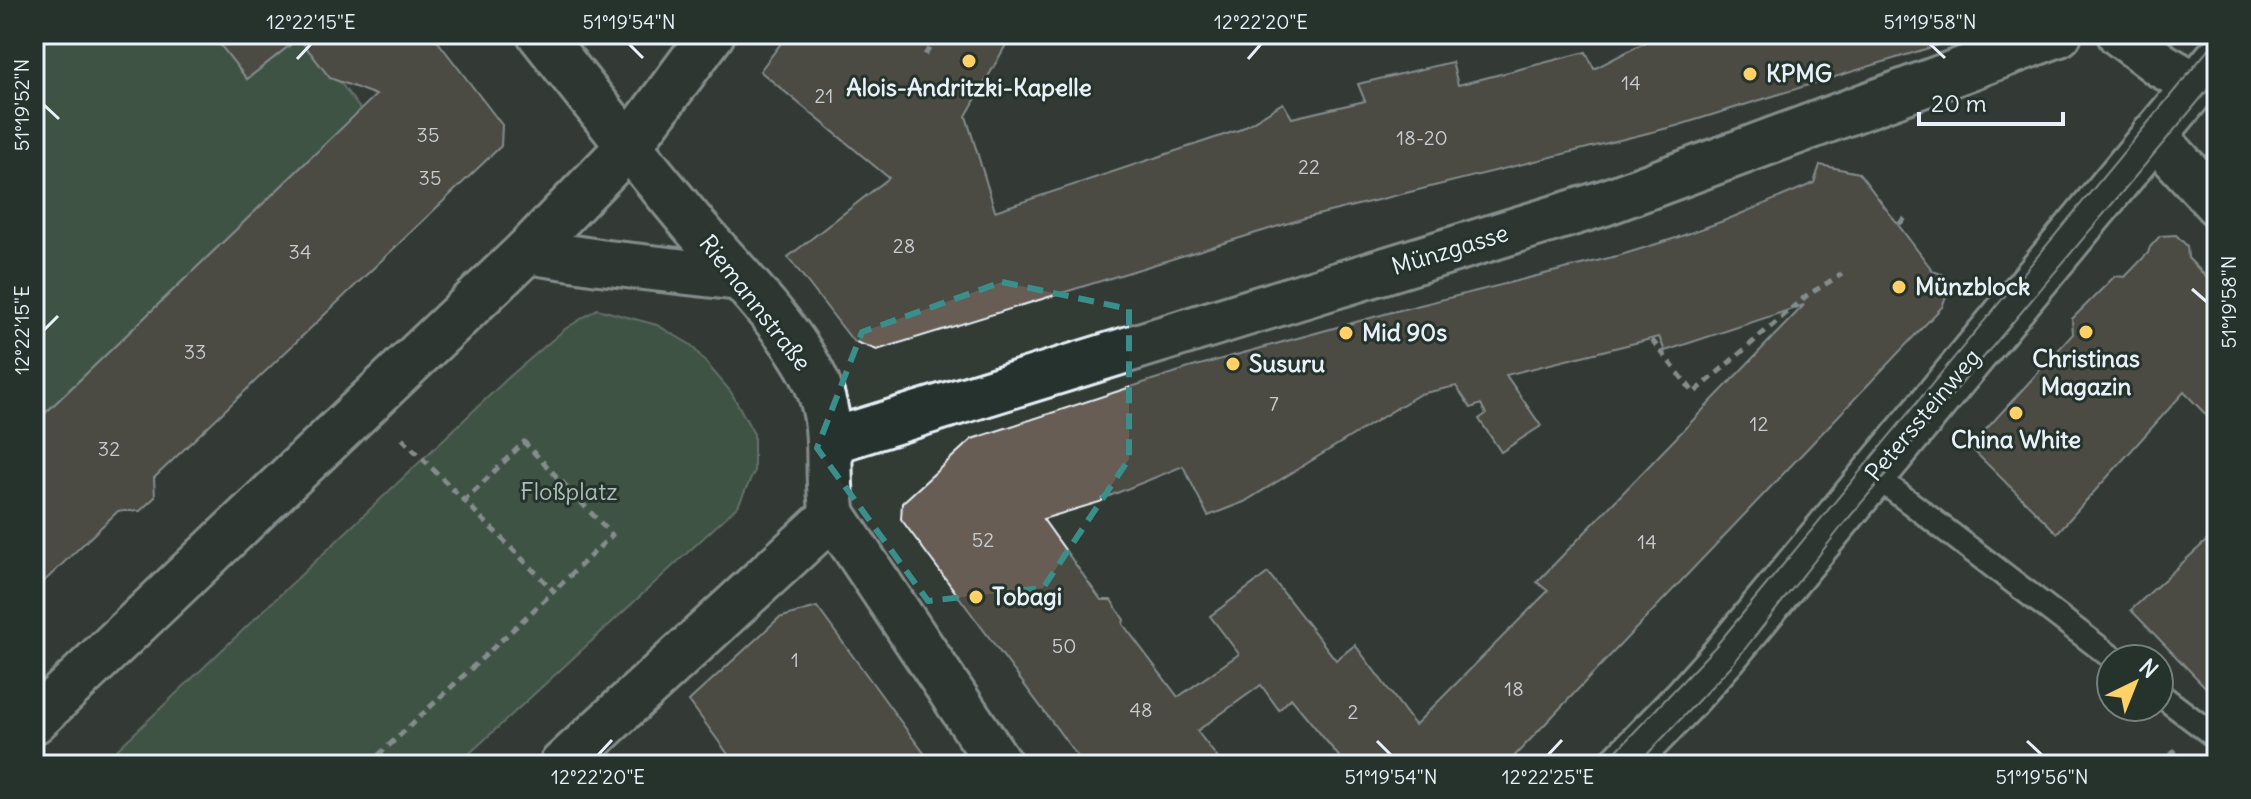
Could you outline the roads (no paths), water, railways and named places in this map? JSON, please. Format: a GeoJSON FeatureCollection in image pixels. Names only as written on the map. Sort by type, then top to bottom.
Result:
{"type":"FeatureCollection","features":[{"type":"Feature","properties":{"kind":"street","name":"Riemannstraße"},"geometry":{"type":"LineString","coordinates":[[540,34],[628,147],[797,349],[819,389],[831,441],[829,493],[833,515],[1000,765]]}},
{"type":"Feature","properties":{"kind":"street"},"geometry":{"type":"LineString","coordinates":[[34,721],[527,251],[628,147],[712,34]]}},
{"type":"Feature","properties":{"kind":"street","name":"Münzgasse"},"geometry":{"type":"LineString","coordinates":[[831,441],[1604,203],[2059,34]]}},
{"type":"Feature","properties":{"kind":"street"},"geometry":{"type":"LineString","coordinates":[[2120,34],[2161,65],[2206,73]]}},
{"type":"Feature","properties":{"kind":"street","name":"Peterssteinweg"},"geometry":{"type":"LineString","coordinates":[[1622,765],[1724,656],[2206,73]]}},
{"type":"Feature","properties":{"kind":"street"},"geometry":{"type":"LineString","coordinates":[[2154,135],[2217,204]]}},
{"type":"Feature","properties":{"kind":"street"},"geometry":{"type":"LineString","coordinates":[[527,251],[740,278]]}},
{"type":"Feature","properties":{"kind":"street"},"geometry":{"type":"LineString","coordinates":[[562,765],[833,515]]}},
{"type":"Feature","properties":{"kind":"lane"},"geometry":{"type":"LineString","coordinates":[[1874,475],[2095,644]]}},
{"type":"Feature","properties":{"kind":"lane"},"geometry":{"type":"LineString","coordinates":[[2175,706],[2217,738]]}},
{"type":"Feature","properties":{"kind":"tram line"},"geometry":{"type":"LineString","coordinates":[[1603,765],[1715,647],[2217,39]]}},
{"type":"Feature","properties":{"kind":"tram line"},"geometry":{"type":"LineString","coordinates":[[1637,765],[1733,664],[1842,526],[2217,79]]}},
{"type":"Feature","properties":{"kind":"place","name":"Alois-Andritzki-Kapelle"},"geometry":{"type":"Point","coordinates":[969,61]}},
{"type":"Feature","properties":{"kind":"place","name":"KPMG"},"geometry":{"type":"Point","coordinates":[1750,74]}},
{"type":"Feature","properties":{"kind":"place","name":"Münzblock"},"geometry":{"type":"Point","coordinates":[1899,287]}},
{"type":"Feature","properties":{"kind":"place","name":"Christinas Magazin"},"geometry":{"type":"Point","coordinates":[2086,332]}},
{"type":"Feature","properties":{"kind":"place","name":"Mid 90s"},"geometry":{"type":"Point","coordinates":[1346,333]}},
{"type":"Feature","properties":{"kind":"place","name":"Susuru"},"geometry":{"type":"Point","coordinates":[1233,364]}},
{"type":"Feature","properties":{"kind":"place","name":"China White"},"geometry":{"type":"Point","coordinates":[2016,413]}},
{"type":"Feature","properties":{"kind":"place","name":"Tobagi"},"geometry":{"type":"Point","coordinates":[976,597]}},
{"type":"Feature","properties":{"kind":"park label","name":"Floßplatz"},"geometry":{"type":"Point","coordinates":[569,492]}}]}
